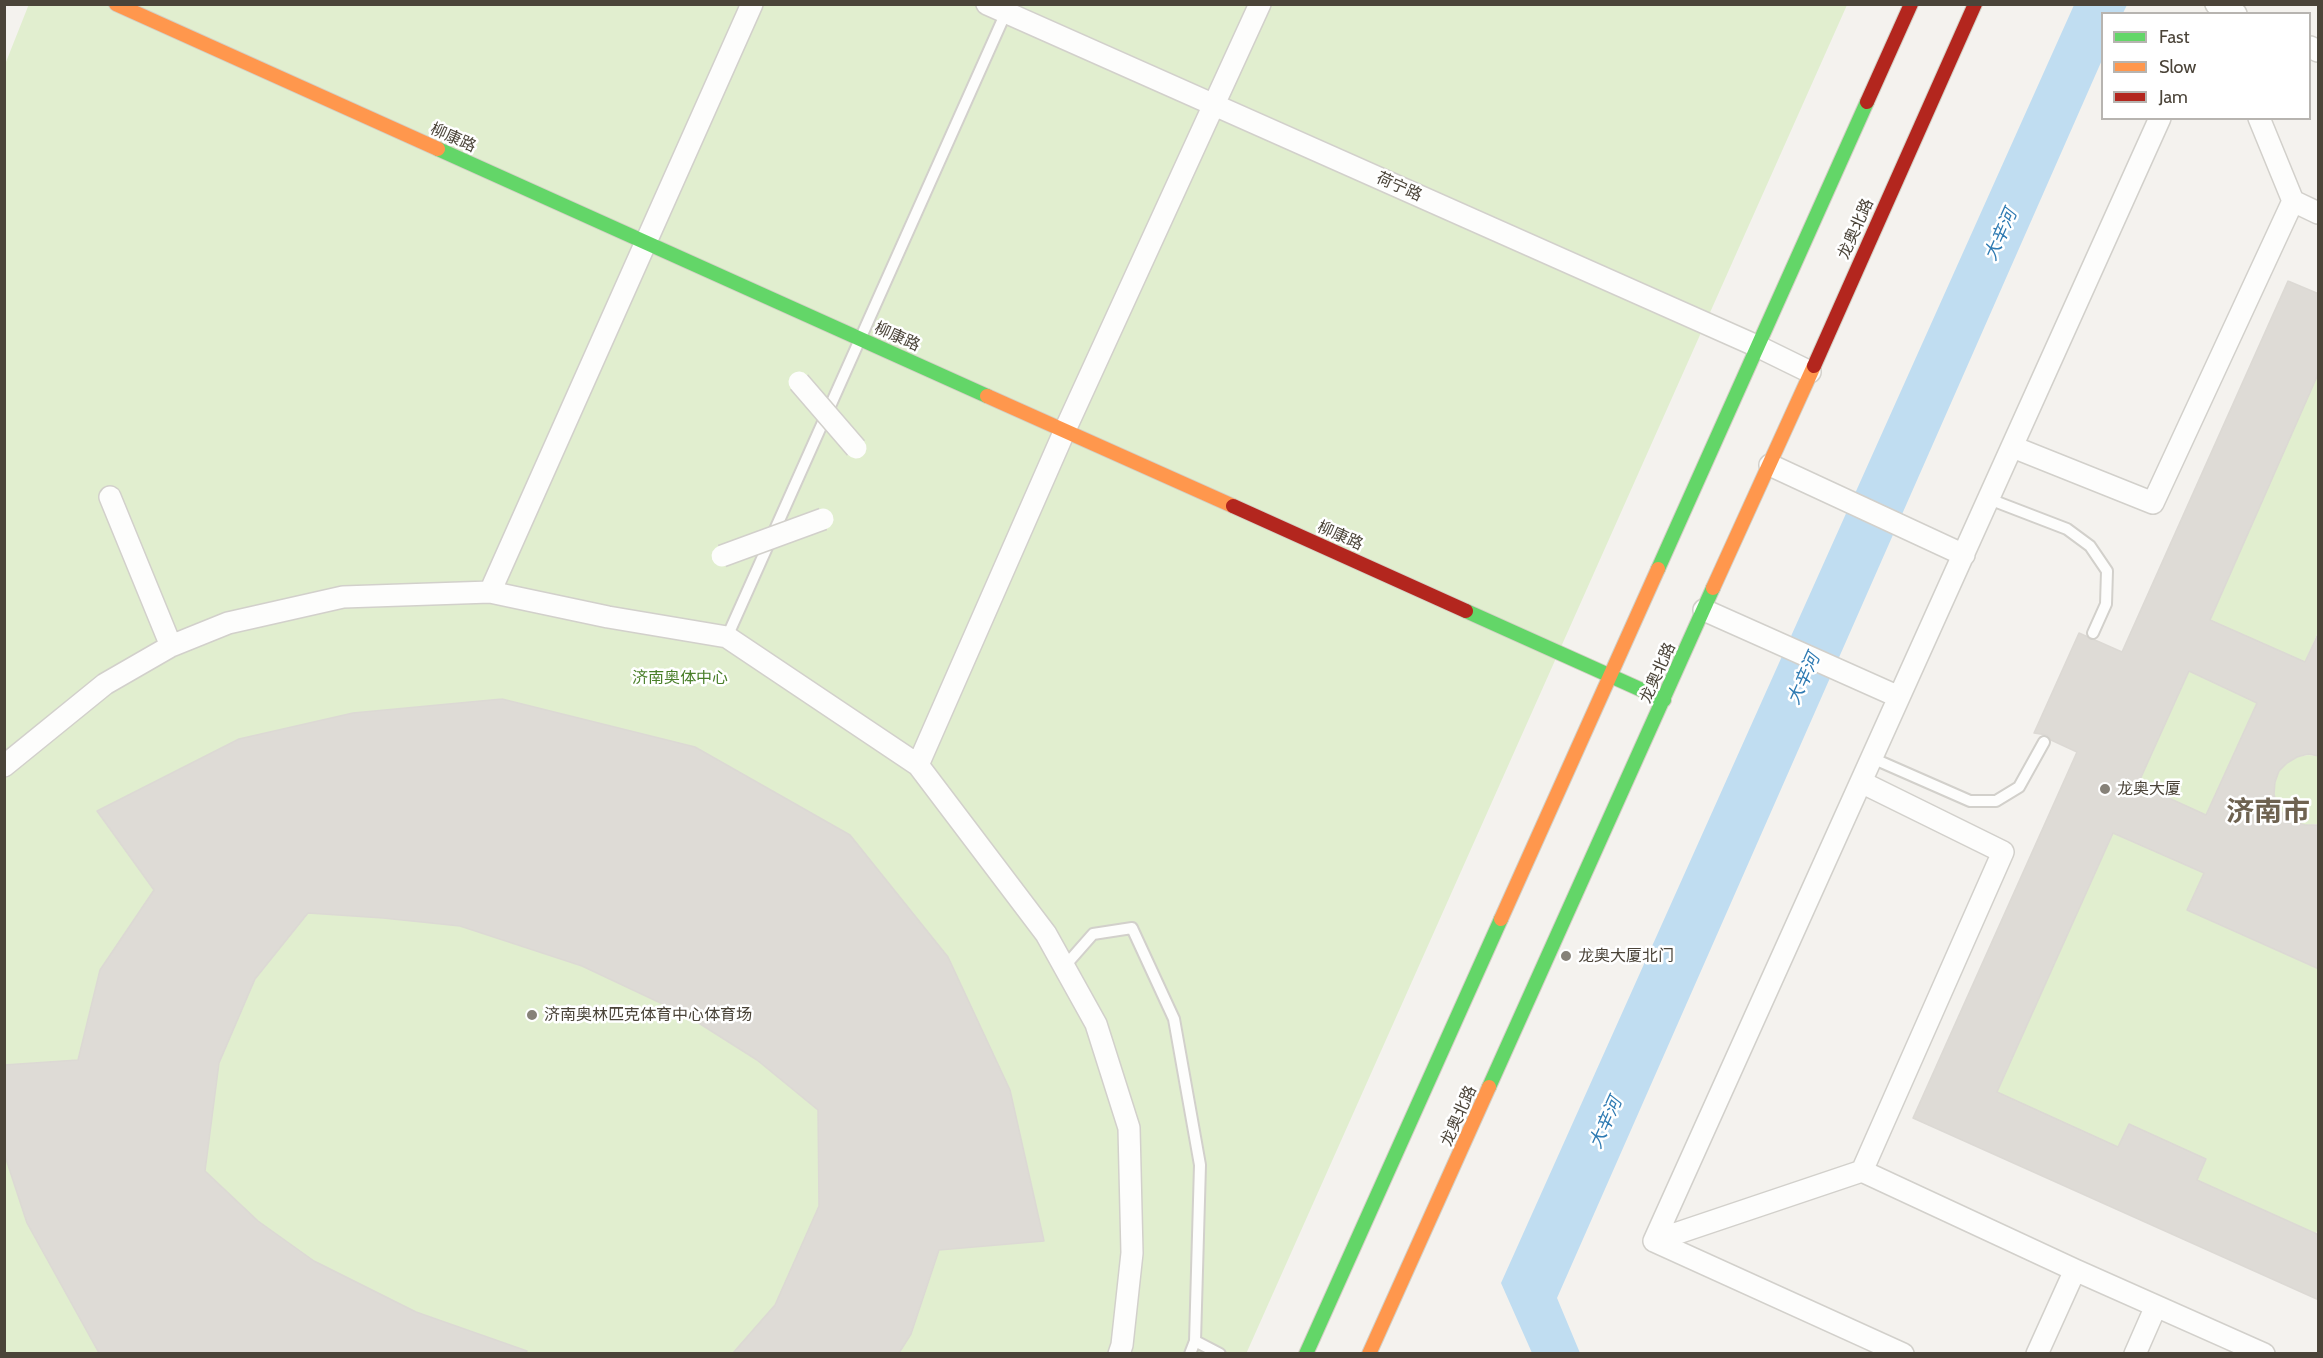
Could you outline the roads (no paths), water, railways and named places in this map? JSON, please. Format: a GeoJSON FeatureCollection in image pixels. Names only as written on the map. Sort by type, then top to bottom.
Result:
{"type":"FeatureCollection","features":[{"type":"Feature","properties":{"kind":"main road","name":"柳康路"},"geometry":{"type":"LineString","coordinates":[[116,4],[1664,700]]}},
{"type":"Feature","properties":{"kind":"main road"},"geometry":{"type":"LineString","coordinates":[[1306,1353],[1911,4]]}},
{"type":"Feature","properties":{"kind":"main road","name":"龙奥北路"},"geometry":{"type":"LineString","coordinates":[[1369,1353],[1770,465],[1975,4]]}},
{"type":"Feature","properties":{"kind":"street"},"geometry":{"type":"LineString","coordinates":[[490,592],[752,4]]}},
{"type":"Feature","properties":{"kind":"street"},"geometry":{"type":"LineString","coordinates":[[918,765],[1065,430],[1260,4]]}},
{"type":"Feature","properties":{"kind":"street"},"geometry":{"type":"LineString","coordinates":[[2214,4],[2232,12]]}},
{"type":"Feature","properties":{"kind":"street","name":"荷宁路"},"geometry":{"type":"LineString","coordinates":[[1001,7],[1214,106],[1759,347],[1810,372]]}},
{"type":"Feature","properties":{"kind":"street"},"geometry":{"type":"LineString","coordinates":[[1654,1241],[2159,120]]}},
{"type":"Feature","properties":{"kind":"street"},"geometry":{"type":"LineString","coordinates":[[2260,120],[2293,201],[2319,213]]}},
{"type":"Feature","properties":{"kind":"street"},"geometry":{"type":"LineString","coordinates":[[2013,447],[2154,503],[2293,201]]}},
{"type":"Feature","properties":{"kind":"street"},"geometry":{"type":"LineString","coordinates":[[799,382],[858,449]]}},
{"type":"Feature","properties":{"kind":"street"},"geometry":{"type":"LineString","coordinates":[[1770,465],[1964,555]]}},
{"type":"Feature","properties":{"kind":"street"},"geometry":{"type":"LineString","coordinates":[[110,497],[171,646]]}},
{"type":"Feature","properties":{"kind":"street"},"geometry":{"type":"LineString","coordinates":[[722,556],[826,518]]}},
{"type":"Feature","properties":{"kind":"street"},"geometry":{"type":"LineString","coordinates":[[4,766],[105,684],[171,646],[228,623],[344,597],[490,592],[608,617],[727,637],[918,765],[1046,934],[1096,1024],[1129,1128],[1132,1253],[1122,1345],[1119,1353]]}},
{"type":"Feature","properties":{"kind":"street"},"geometry":{"type":"LineString","coordinates":[[1704,610],[1899,697]]}},
{"type":"Feature","properties":{"kind":"street"},"geometry":{"type":"LineString","coordinates":[[1861,782],[2002,852],[1862,1171]]}},
{"type":"Feature","properties":{"kind":"street"},"geometry":{"type":"LineString","coordinates":[[1654,1241],[1862,1171],[2075,1270],[2264,1353]]}},
{"type":"Feature","properties":{"kind":"street"},"geometry":{"type":"LineString","coordinates":[[1654,1241],[1903,1353]]}},
{"type":"Feature","properties":{"kind":"street"},"geometry":{"type":"LineString","coordinates":[[2037,1353],[2075,1270]]}},
{"type":"Feature","properties":{"kind":"street"},"geometry":{"type":"LineString","coordinates":[[2135,1353],[2156,1306]]}},
{"type":"Feature","properties":{"kind":"lane"},"geometry":{"type":"LineString","coordinates":[[727,637],[860,339],[1001,7]]}},
{"type":"Feature","properties":{"kind":"lane"},"geometry":{"type":"LineString","coordinates":[[1989,499],[2067,529],[2090,546],[2107,572],[2106,604],[2093,633]]}},
{"type":"Feature","properties":{"kind":"lane"},"geometry":{"type":"LineString","coordinates":[[1872,758],[1970,801],[1996,801],[2019,787],[2044,742]]}},
{"type":"Feature","properties":{"kind":"lane"},"geometry":{"type":"LineString","coordinates":[[1064,967],[1094,934],[1132,928],[1174,1019],[1200,1165],[1195,1341],[1190,1353]]}},
{"type":"Feature","properties":{"kind":"lane"},"geometry":{"type":"LineString","coordinates":[[1195,1341],[1220,1353]]}},
{"type":"Feature","properties":{"kind":"water","name":"大辛河"},"geometry":{"type":"Polygon","coordinates":[[[2074,5],[2127,5],[2124,12],[2101,12],[2101,62],[1557,1298],[1580,1353],[1532,1353],[1501,1283],[2074,5]]]}},
{"type":"Feature","properties":{"kind":"place","name":"龙奥大厦"},"geometry":{"type":"Point","coordinates":[2105,789]}},
{"type":"Feature","properties":{"kind":"place","name":"龙奥大厦北门"},"geometry":{"type":"Point","coordinates":[1566,956]}},
{"type":"Feature","properties":{"kind":"place","name":"济南奥林匹克体育中心体育场"},"geometry":{"type":"Point","coordinates":[532,1015]}},
{"type":"Feature","properties":{"kind":"district","name":"济南市"},"geometry":{"type":"Point","coordinates":[2268,813]}},
{"type":"Feature","properties":{"kind":"park label","name":"济南奥体中心"},"geometry":{"type":"Point","coordinates":[680,678]}}]}
